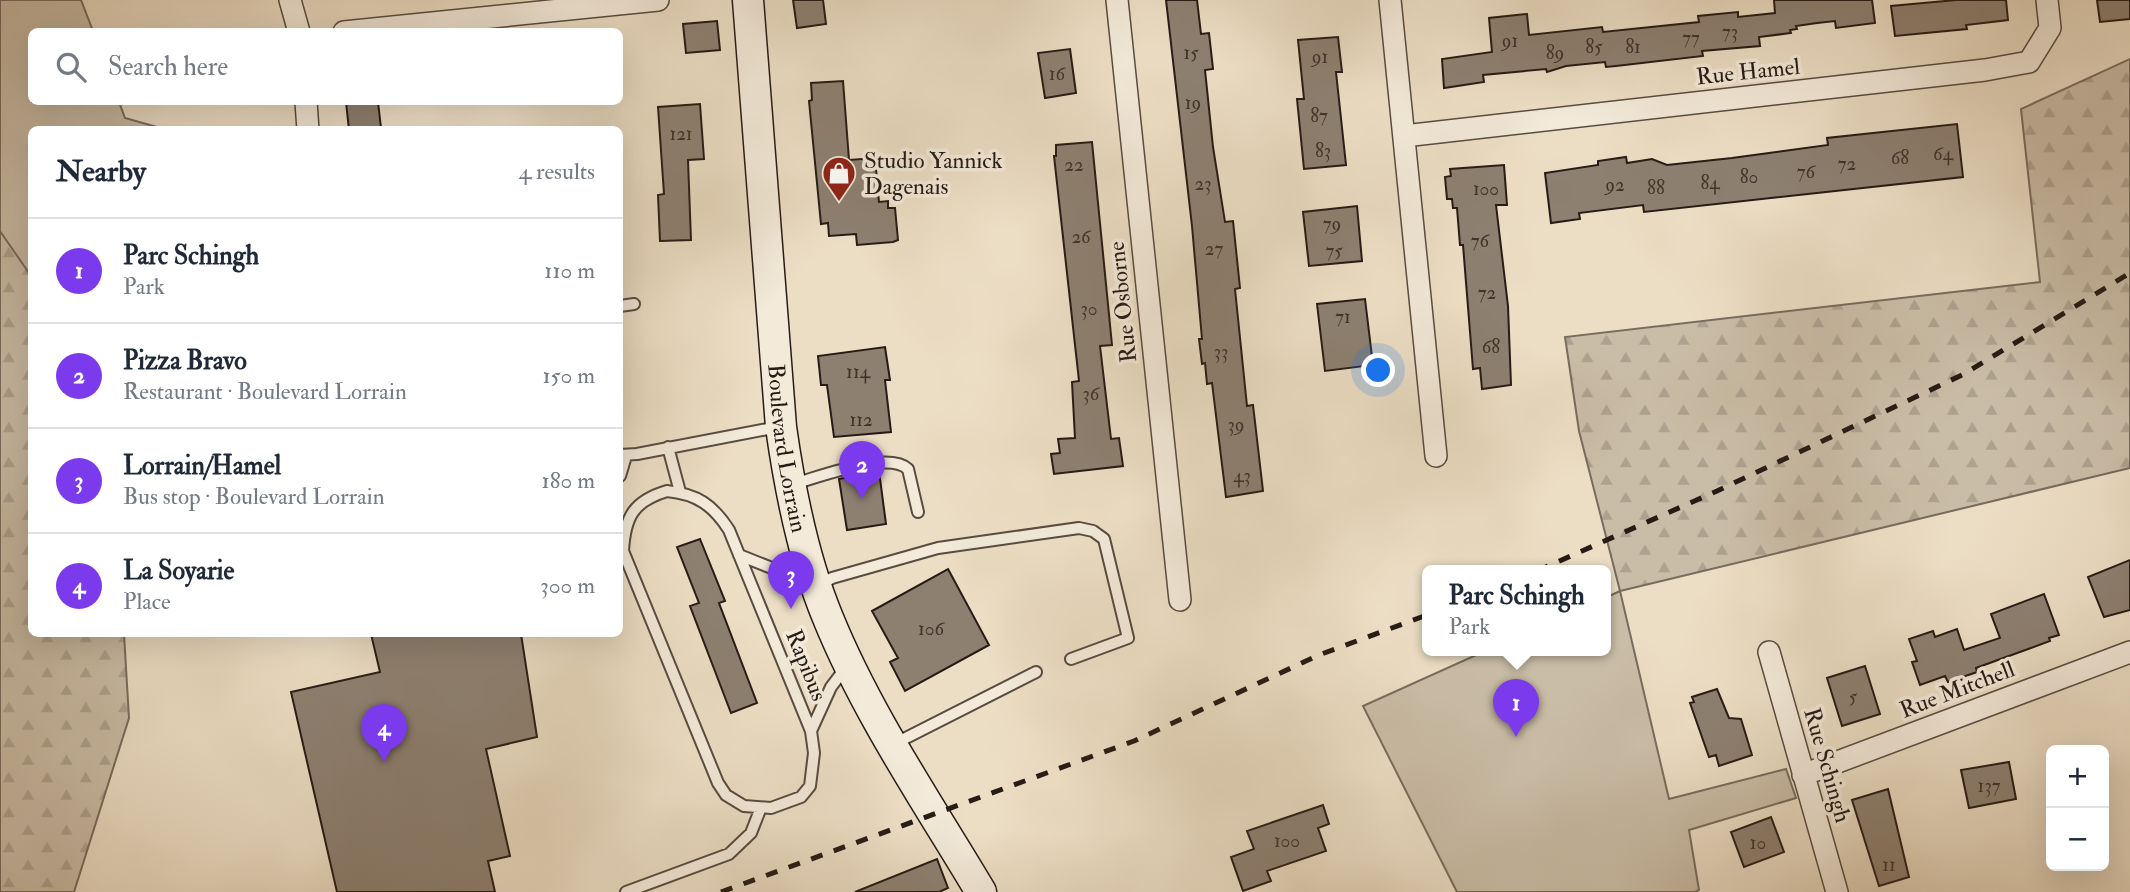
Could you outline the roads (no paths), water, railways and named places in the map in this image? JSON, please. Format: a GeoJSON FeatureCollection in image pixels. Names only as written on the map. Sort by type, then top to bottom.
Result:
{"type":"FeatureCollection","features":[{"type":"Feature","properties":{"kind":"main road","name":"Boulevard Lorrain"},"geometry":{"type":"LineString","coordinates":[[748,0],[780,427],[790,485],[817,586],[848,664],[981,892]]}},
{"type":"Feature","properties":{"kind":"street"},"geometry":{"type":"LineString","coordinates":[[290,0],[298,28]]}},
{"type":"Feature","properties":{"kind":"street"},"geometry":{"type":"LineString","coordinates":[[379,28],[592,4],[657,0]]}},
{"type":"Feature","properties":{"kind":"street","name":"Rue Osborne"},"geometry":{"type":"LineString","coordinates":[[1117,0],[1180,600]]}},
{"type":"Feature","properties":{"kind":"street"},"geometry":{"type":"LineString","coordinates":[[1390,0],[1436,456]]}},
{"type":"Feature","properties":{"kind":"street","name":"Rue Hamel"},"geometry":{"type":"LineString","coordinates":[[1404,136],[1985,70],[2029,62],[2050,28],[2046,0]]}},
{"type":"Feature","properties":{"kind":"street"},"geometry":{"type":"LineString","coordinates":[[306,105],[308,126]]}},
{"type":"Feature","properties":{"kind":"street","name":"Rue Schingh"},"geometry":{"type":"LineString","coordinates":[[1769,652],[1837,892]]}},
{"type":"Feature","properties":{"kind":"street","name":"Rue Mitchell"},"geometry":{"type":"LineString","coordinates":[[1803,775],[2130,652]]}},
{"type":"Feature","properties":{"kind":"lane"},"geometry":{"type":"LineString","coordinates":[[623,306],[634,304]]}},
{"type":"Feature","properties":{"kind":"lane"},"geometry":{"type":"LineString","coordinates":[[623,456],[780,427]]}},
{"type":"Feature","properties":{"kind":"lane"},"geometry":{"type":"LineString","coordinates":[[623,539],[635,508],[652,496],[667,491],[680,492],[668,447]]}},
{"type":"Feature","properties":{"kind":"lane"},"geometry":{"type":"LineString","coordinates":[[790,485],[842,469],[884,463],[903,465],[908,469],[918,512]]}},
{"type":"Feature","properties":{"kind":"lane","name":"Rapibus"},"geometry":{"type":"LineString","coordinates":[[680,492],[711,506],[729,530],[811,731],[814,752],[810,786],[801,797],[760,810]]}},
{"type":"Feature","properties":{"kind":"lane"},"geometry":{"type":"LineString","coordinates":[[739,555],[817,586],[832,578],[938,548],[1079,528],[1093,531],[1104,539],[1128,638],[1070,659]]}},
{"type":"Feature","properties":{"kind":"lane"},"geometry":{"type":"LineString","coordinates":[[623,551],[718,783],[726,795],[744,806],[760,810],[751,833],[729,855],[626,892]]}},
{"type":"Feature","properties":{"kind":"lane"},"geometry":{"type":"LineString","coordinates":[[811,731],[831,687],[848,664]]}},
{"type":"Feature","properties":{"kind":"lane"},"geometry":{"type":"LineString","coordinates":[[894,744],[1037,672]]}},
{"type":"Feature","properties":{"kind":"railway"},"geometry":{"type":"LineString","coordinates":[[1550,565],[1717,491],[1964,374],[2130,273]]}},
{"type":"Feature","properties":{"kind":"railway"},"geometry":{"type":"LineString","coordinates":[[721,892],[1134,741],[1319,655],[1422,617]]}},
{"type":"Feature","properties":{"kind":"place","name":"Studio Yannick Dagenais"},"geometry":{"type":"Point","coordinates":[839,203]}},
{"type":"Feature","properties":{"kind":"place","name":"Pizza Bravo"},"geometry":{"type":"Point","coordinates":[862,499]}},
{"type":"Feature","properties":{"kind":"place","name":"Lorrain/Hamel"},"geometry":{"type":"Point","coordinates":[791,609]}},
{"type":"Feature","properties":{"kind":"place","name":"Parc Schingh"},"geometry":{"type":"Point","coordinates":[1516,737]}},
{"type":"Feature","properties":{"kind":"place","name":"La Soyarie"},"geometry":{"type":"Point","coordinates":[384,762]}}]}
